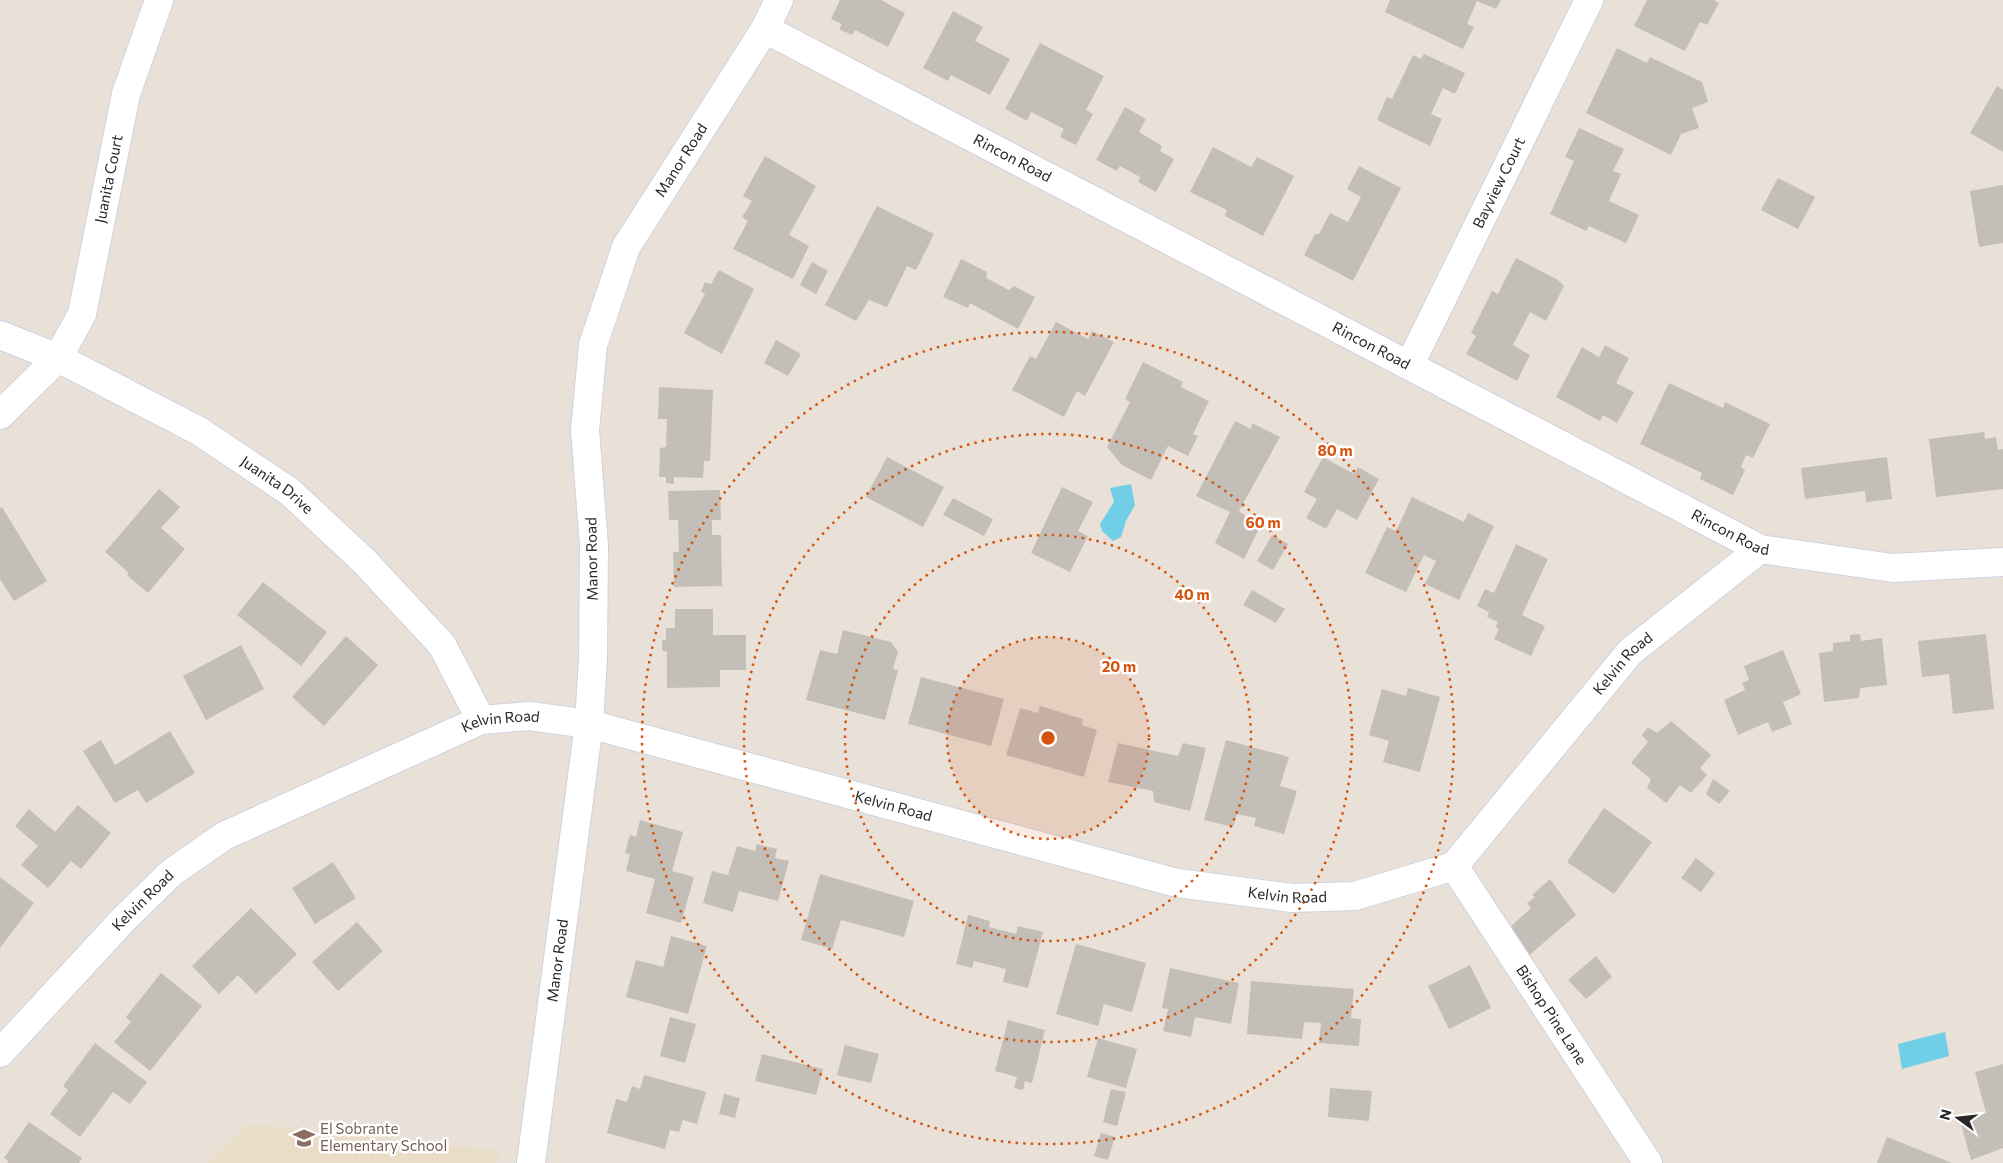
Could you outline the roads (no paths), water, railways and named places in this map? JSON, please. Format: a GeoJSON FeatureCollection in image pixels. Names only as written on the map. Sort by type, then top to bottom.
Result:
{"type":"FeatureCollection","features":[{"type":"Feature","properties":{"kind":"street","name":"Juanita Court"},"geometry":{"type":"LineString","coordinates":[[0,415],[58,358],[82,314],[126,94],[159,0]]}},
{"type":"Feature","properties":{"kind":"street","name":"Manor Road"},"geometry":{"type":"LineString","coordinates":[[531,1163],[589,724],[593,660],[594,546],[586,430],[593,345],[626,247],[765,28],[779,0]]}},
{"type":"Feature","properties":{"kind":"street","name":"Bayview Court"},"geometry":{"type":"LineString","coordinates":[[1410,364],[1589,0]]}},
{"type":"Feature","properties":{"kind":"street","name":"Rincon Road"},"geometry":{"type":"LineString","coordinates":[[765,28],[1410,364],[1760,549],[1892,568],[2003,562]]}},
{"type":"Feature","properties":{"kind":"street","name":"Juanita Drive"},"geometry":{"type":"LineString","coordinates":[[0,336],[58,358],[199,431],[290,492],[364,561],[442,645],[481,720]]}},
{"type":"Feature","properties":{"kind":"street","name":"Kelvin Road"},"geometry":{"type":"LineString","coordinates":[[0,1054],[123,920],[171,873],[216,841],[481,720],[529,716],[589,724],[1177,884],[1292,898],[1355,896],[1454,866],[1630,652],[1760,549]]}},
{"type":"Feature","properties":{"kind":"street","name":"Bishop Pine Lane"},"geometry":{"type":"LineString","coordinates":[[1454,866],[1648,1163]]}},
{"type":"Feature","properties":{"kind":"water"},"geometry":{"type":"Polygon","coordinates":[[[1131,484],[1135,505],[1126,521],[1121,537],[1113,541],[1102,531],[1100,524],[1114,502],[1110,488],[1131,484]]]}},
{"type":"Feature","properties":{"kind":"water"},"geometry":{"type":"Polygon","coordinates":[[[1945,1032],[1949,1056],[1902,1069],[1898,1044],[1945,1032]]]}},
{"type":"Feature","properties":{"kind":"place","name":"El Sobrante Elementary School"},"geometry":{"type":"Point","coordinates":[304,1138]}}]}
